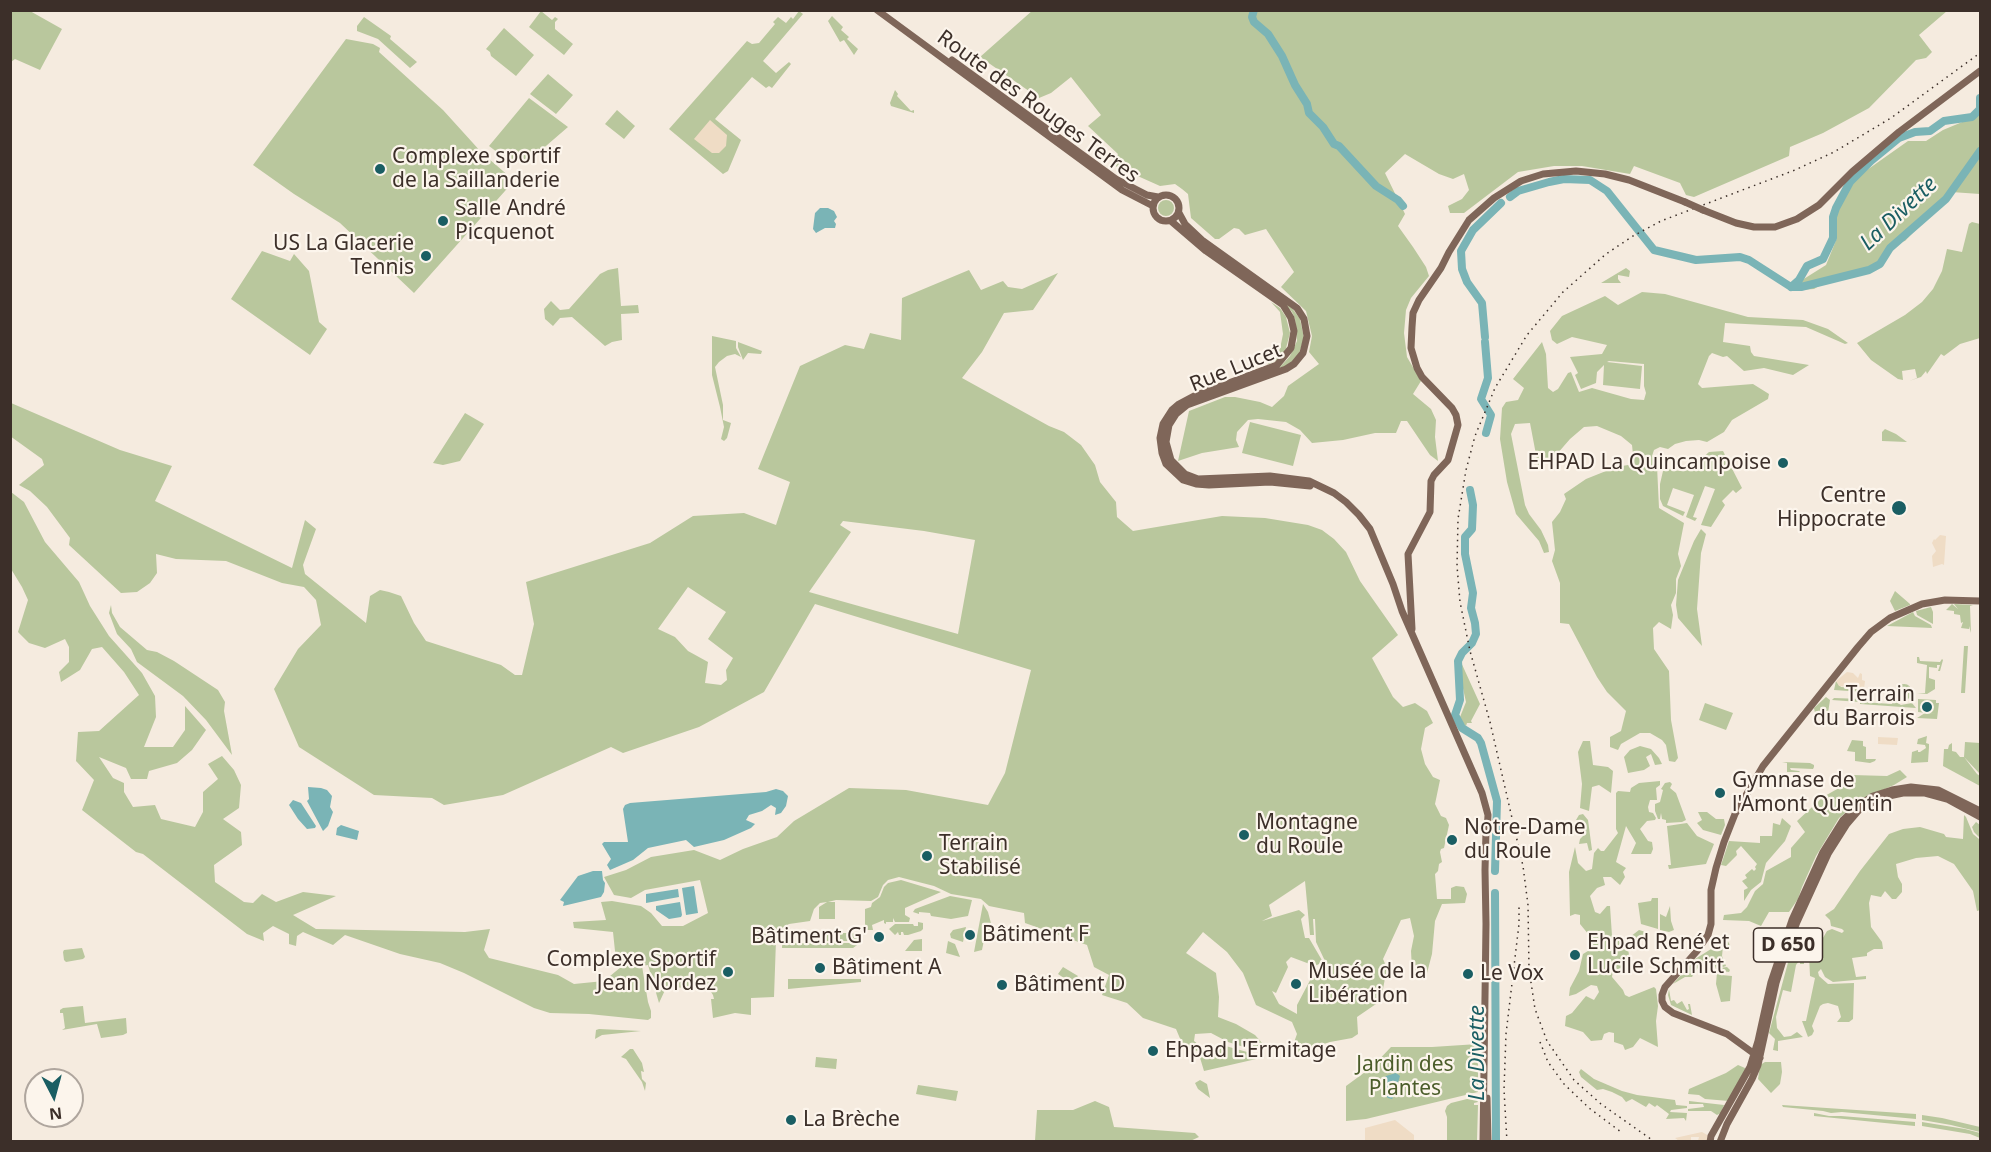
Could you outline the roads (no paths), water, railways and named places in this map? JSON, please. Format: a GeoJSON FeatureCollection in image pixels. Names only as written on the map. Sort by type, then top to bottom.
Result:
{"type":"FeatureCollection","features":[{"type":"Feature","properties":{"kind":"main road","name":"Route des Rouges Terres"},"geometry":{"type":"LineString","coordinates":[[877,10],[1114,185],[1153,206]]}},
{"type":"Feature","properties":{"kind":"main road","name":"Route des Rouges Terres"},"geometry":{"type":"LineString","coordinates":[[884,10],[1116,179],[1147,195],[1158,197]]}},
{"type":"Feature","properties":{"kind":"main road"},"geometry":{"type":"LineString","coordinates":[[1412,631],[1408,554],[1430,512],[1431,481],[1448,460],[1458,425],[1452,408],[1422,377],[1417,368],[1412,355],[1413,313],[1469,220],[1494,198],[1521,181],[1543,174],[1576,171],[1605,174],[1636,182],[1746,226],[1771,227],[1797,219],[1826,199],[1852,172],[1899,132],[1980,71]]}},
{"type":"Feature","properties":{"kind":"main road"},"geometry":{"type":"LineString","coordinates":[[1166,195],[1174,197],[1179,204],[1179,213],[1171,221],[1164,221],[1154,213],[1153,206],[1158,197],[1166,195]]}},
{"type":"Feature","properties":{"kind":"main road","name":"Rue Lucet"},"geometry":{"type":"LineString","coordinates":[[1179,213],[1185,224],[1202,240],[1297,308],[1306,323],[1307,336],[1303,353],[1294,364],[1286,369],[1188,405],[1176,414],[1167,431],[1167,449],[1171,460],[1179,470],[1198,479],[1280,476],[1309,481],[1327,489],[1346,502],[1366,523],[1485,801],[1488,815],[1485,870],[1485,970]]}},
{"type":"Feature","properties":{"kind":"main road","name":"Rue Lucet"},"geometry":{"type":"LineString","coordinates":[[1171,221],[1206,251],[1283,305],[1291,318],[1294,331],[1291,348],[1276,365],[1194,396],[1172,410],[1163,424],[1160,438],[1166,464],[1183,480],[1196,484],[1294,483],[1317,488],[1332,496],[1364,526],[1395,591]]}},
{"type":"Feature","properties":{"kind":"main road"},"geometry":{"type":"LineString","coordinates":[[1757,1056],[1728,1034],[1673,1013],[1665,1007],[1662,1001],[1665,987],[1708,935],[1711,924],[1711,890],[1722,847],[1735,813],[1763,766],[1865,639],[1888,620],[1913,607],[1945,600],[1980,601]]}},
{"type":"Feature","properties":{"kind":"main road","name":"D 650"},"geometry":{"type":"LineString","coordinates":[[1720,1142],[1727,1124],[1754,1077],[1772,982],[1789,927],[1823,852],[1843,820],[1873,796],[1892,789],[1911,787],[1938,790],[1980,811]]}},
{"type":"Feature","properties":{"kind":"main road","name":"D 650"},"geometry":{"type":"LineString","coordinates":[[1710,1142],[1711,1136],[1757,1056],[1787,948],[1828,854],[1855,814],[1884,797],[1914,793],[1947,799],[1980,817]]}},
{"type":"Feature","properties":{"kind":"main road"},"geometry":{"type":"LineString","coordinates":[[1483,1142],[1485,970]]}},
{"type":"Feature","properties":{"kind":"main road"},"geometry":{"type":"LineString","coordinates":[[1485,970],[1488,1142]]}},
{"type":"Feature","properties":{"kind":"water"},"geometry":{"type":"Polygon","coordinates":[[[820,208],[834,211],[837,217],[834,221],[836,224],[835,228],[825,228],[816,233],[813,229],[815,213],[820,208]]]}},
{"type":"Feature","properties":{"kind":"water"},"geometry":{"type":"Polygon","coordinates":[[[308,787],[327,790],[332,796],[330,807],[333,812],[328,826],[323,831],[307,801],[309,799],[308,787]]]}},
{"type":"Feature","properties":{"kind":"water"},"geometry":{"type":"Polygon","coordinates":[[[776,789],[788,796],[786,806],[781,813],[775,815],[776,808],[771,805],[749,815],[746,820],[755,824],[751,828],[724,840],[694,847],[686,840],[648,848],[633,860],[610,870],[607,865],[611,859],[602,844],[604,842],[628,842],[623,809],[625,805],[766,792],[776,789]]]}},
{"type":"Feature","properties":{"kind":"water"},"geometry":{"type":"Polygon","coordinates":[[[293,800],[301,803],[316,826],[315,828],[307,829],[298,819],[289,805],[293,800]]]}},
{"type":"Feature","properties":{"kind":"water"},"geometry":{"type":"Polygon","coordinates":[[[341,825],[359,831],[357,840],[336,835],[337,828],[341,825]]]}},
{"type":"Feature","properties":{"kind":"water"},"geometry":{"type":"Polygon","coordinates":[[[593,871],[602,871],[605,883],[601,897],[563,906],[564,902],[560,900],[578,876],[593,871]]]}},
{"type":"Feature","properties":{"kind":"water"},"geometry":{"type":"Polygon","coordinates":[[[694,886],[698,913],[686,915],[682,888],[694,886]]]}},
{"type":"Feature","properties":{"kind":"water"},"geometry":{"type":"Polygon","coordinates":[[[678,889],[679,897],[646,903],[646,894],[678,889]]]}},
{"type":"Feature","properties":{"kind":"water"},"geometry":{"type":"Polygon","coordinates":[[[680,902],[681,917],[669,919],[656,910],[656,906],[680,902]]]}},
{"type":"Feature","properties":{"kind":"water"},"geometry":{"type":"Polygon","coordinates":[[[1396,1073],[1400,1076],[1392,1099],[1384,1094],[1383,1081],[1386,1076],[1396,1073]]]}},
{"type":"Feature","properties":{"kind":"waterway"},"geometry":{"type":"LineString","coordinates":[[1254,10],[1252,17],[1254,22],[1268,34],[1282,56],[1295,85],[1307,104],[1309,113],[1323,127],[1334,144],[1339,146],[1376,186],[1398,200],[1403,206]]}},
{"type":"Feature","properties":{"kind":"waterway","name":"La Divette"},"geometry":{"type":"LineString","coordinates":[[1791,287],[1799,280],[1807,266],[1823,259],[1833,238],[1833,217],[1836,208],[1850,182],[1899,138],[1915,132],[1930,131],[1944,121],[1972,117],[1980,109],[1980,98]]}},
{"type":"Feature","properties":{"kind":"waterway","name":"La Divette"},"geometry":{"type":"LineString","coordinates":[[1510,197],[1518,191],[1549,182],[1564,179],[1590,180],[1607,191],[1654,250],[1696,260],[1740,257],[1749,260],[1791,287],[1801,287],[1869,270],[1880,264],[1890,248],[1946,199],[1980,151]]}},
{"type":"Feature","properties":{"kind":"waterway","name":"La Divette"},"geometry":{"type":"LineString","coordinates":[[1485,337],[1482,303],[1467,282],[1462,269],[1461,251],[1473,230],[1501,203]]}},
{"type":"Feature","properties":{"kind":"waterway","name":"La Divette"},"geometry":{"type":"LineString","coordinates":[[1485,342],[1488,378],[1481,399],[1491,415],[1486,433]]}},
{"type":"Feature","properties":{"kind":"waterway","name":"La Divette"},"geometry":{"type":"LineString","coordinates":[[1470,490],[1473,505],[1472,529],[1465,537],[1465,554],[1473,593],[1471,608],[1476,634],[1458,661],[1460,700],[1455,715],[1462,728],[1478,738],[1481,743],[1497,801],[1495,871]]}},
{"type":"Feature","properties":{"kind":"waterway","name":"La Divette"},"geometry":{"type":"LineString","coordinates":[[1495,893],[1496,1142]]}},
{"type":"Feature","properties":{"kind":"railway"},"geometry":{"type":"LineString","coordinates":[[1655,1142],[1601,1104],[1574,1080],[1547,1041],[1535,1009],[1529,969],[1528,905],[1523,866],[1460,602],[1457,566],[1458,519],[1466,470],[1475,436],[1495,388],[1527,335],[1563,292],[1606,254],[1661,221],[1795,170],[1834,152],[1891,118],[1980,53]]}},
{"type":"Feature","properties":{"kind":"railway"},"geometry":{"type":"LineString","coordinates":[[1507,1142],[1504,1090],[1506,1034],[1519,924],[1519,905]]}},
{"type":"Feature","properties":{"kind":"railway"},"geometry":{"type":"LineString","coordinates":[[1540,1042],[1548,1062],[1564,1084],[1589,1108],[1621,1132]]}},
{"type":"Feature","properties":{"kind":"place","name":"Complexe sportif de la Saillanderie"},"geometry":{"type":"Point","coordinates":[380,169]}},
{"type":"Feature","properties":{"kind":"place","name":"Salle André Picquenot"},"geometry":{"type":"Point","coordinates":[443,221]}},
{"type":"Feature","properties":{"kind":"place","name":"US La Glacerie Tennis"},"geometry":{"type":"Point","coordinates":[426,256]}},
{"type":"Feature","properties":{"kind":"place","name":"EHPAD La Quincampoise"},"geometry":{"type":"Point","coordinates":[1783,463]}},
{"type":"Feature","properties":{"kind":"place","name":"Centre Hippocrate"},"geometry":{"type":"Point","coordinates":[1899,508]}},
{"type":"Feature","properties":{"kind":"place","name":"Terrain du Barrois"},"geometry":{"type":"Point","coordinates":[1927,707]}},
{"type":"Feature","properties":{"kind":"place","name":"Gymnase de l'Amont Quentin"},"geometry":{"type":"Point","coordinates":[1720,793]}},
{"type":"Feature","properties":{"kind":"place","name":"Montagne du Roule"},"geometry":{"type":"Point","coordinates":[1244,835]}},
{"type":"Feature","properties":{"kind":"place","name":"Notre-Dame du Roule"},"geometry":{"type":"Point","coordinates":[1452,840]}},
{"type":"Feature","properties":{"kind":"place","name":"Terrain Stabilisé"},"geometry":{"type":"Point","coordinates":[927,856]}},
{"type":"Feature","properties":{"kind":"place","name":"Bâtiment F"},"geometry":{"type":"Point","coordinates":[970,935]}},
{"type":"Feature","properties":{"kind":"place","name":"Bâtiment G'"},"geometry":{"type":"Point","coordinates":[879,937]}},
{"type":"Feature","properties":{"kind":"place","name":"Ehpad René et Lucile Schmitt"},"geometry":{"type":"Point","coordinates":[1575,955]}},
{"type":"Feature","properties":{"kind":"place","name":"Bâtiment A"},"geometry":{"type":"Point","coordinates":[820,968]}},
{"type":"Feature","properties":{"kind":"place","name":"Complexe Sportif Jean Nordez"},"geometry":{"type":"Point","coordinates":[728,972]}},
{"type":"Feature","properties":{"kind":"place","name":"Le Vox"},"geometry":{"type":"Point","coordinates":[1468,974]}},
{"type":"Feature","properties":{"kind":"place","name":"Musée de la Libération"},"geometry":{"type":"Point","coordinates":[1296,984]}},
{"type":"Feature","properties":{"kind":"place","name":"Bâtiment D"},"geometry":{"type":"Point","coordinates":[1002,985]}},
{"type":"Feature","properties":{"kind":"place","name":"Ehpad L'Ermitage"},"geometry":{"type":"Point","coordinates":[1153,1051]}},
{"type":"Feature","properties":{"kind":"place","name":"La Brèche"},"geometry":{"type":"Point","coordinates":[791,1120]}},
{"type":"Feature","properties":{"kind":"park label","name":"Jardin des Plantes"},"geometry":{"type":"Point","coordinates":[1405,1077]}}]}
